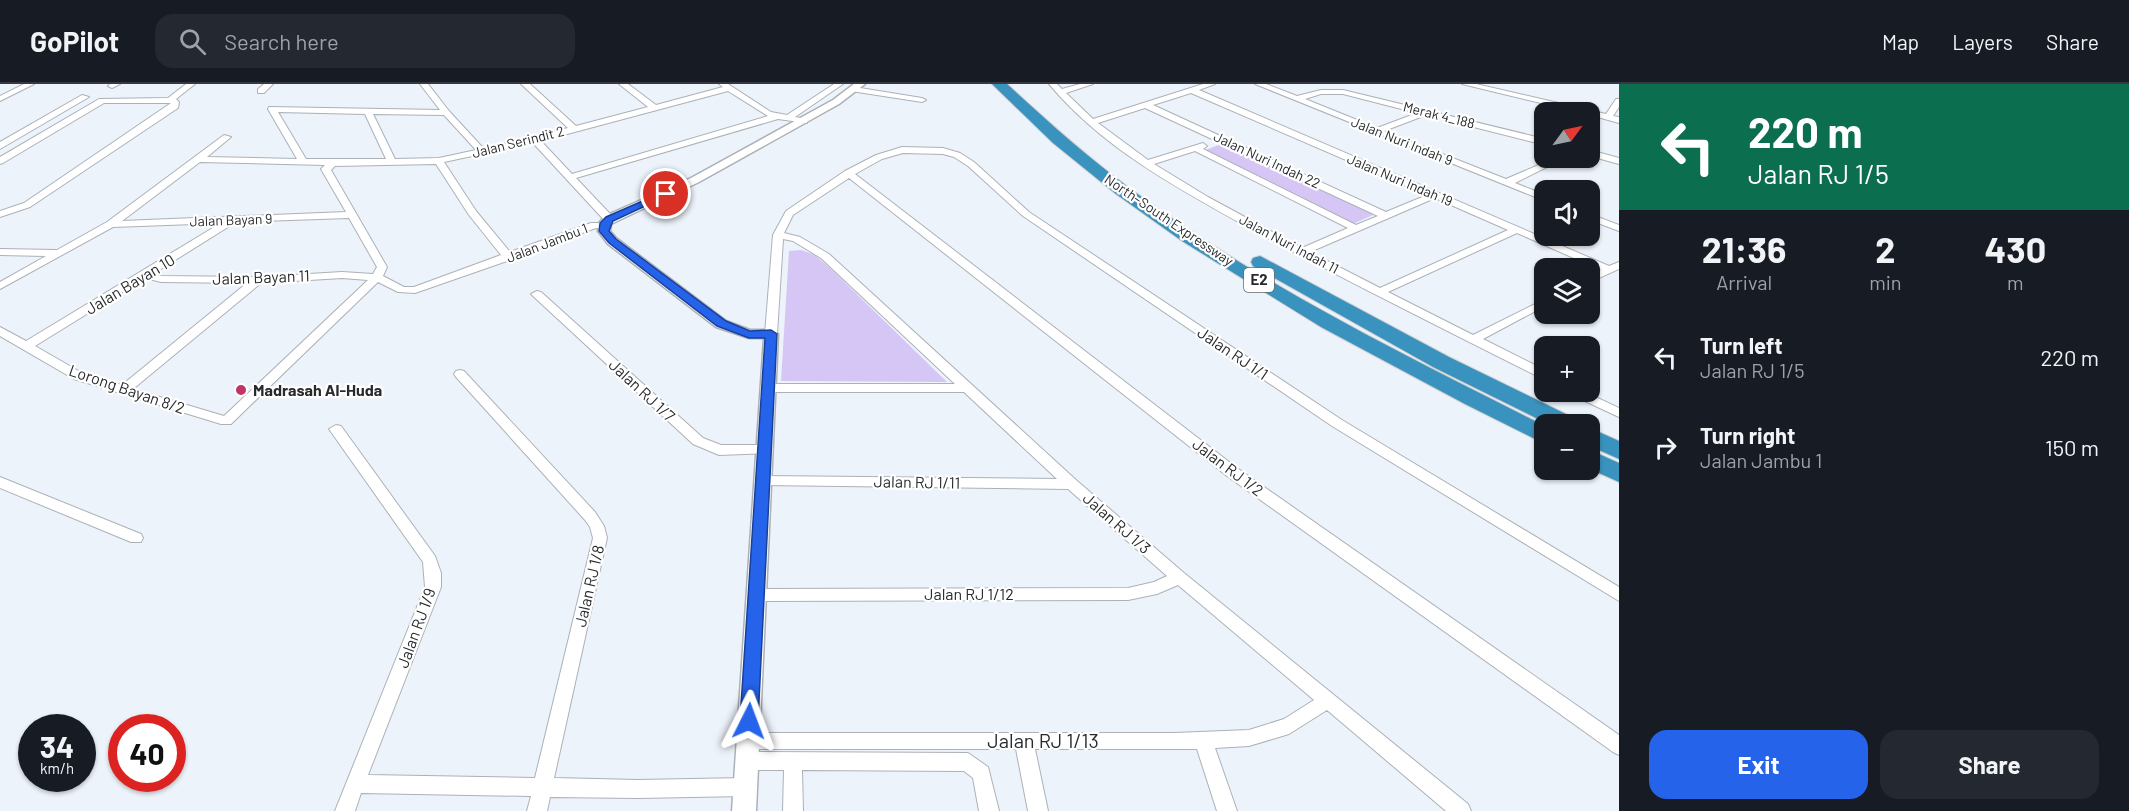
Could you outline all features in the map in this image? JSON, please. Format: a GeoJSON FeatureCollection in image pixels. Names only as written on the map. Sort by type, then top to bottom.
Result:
{"type":"FeatureCollection","features":[{"type":"Feature","properties":{"kind":"highway","name":"North–South Expressway"},"geometry":{"type":"LineString","coordinates":[[999,84],[1040,125],[1118,188],[1166,222],[1293,301],[1409,366],[1534,430]]}},
{"type":"Feature","properties":{"kind":"highway","name":"North–South Expressway"},"geometry":{"type":"LineString","coordinates":[[1017,84],[1057,122],[1138,184],[1250,256],[1313,294],[1441,362],[1546,414]]}},
{"type":"Feature","properties":{"kind":"highway"},"geometry":{"type":"LineString","coordinates":[[1600,441],[1619,451]]}},
{"type":"Feature","properties":{"kind":"highway"},"geometry":{"type":"LineString","coordinates":[[1600,464],[1619,474]]}},
{"type":"Feature","properties":{"kind":"street"},"geometry":{"type":"LineString","coordinates":[[0,99],[30,84]]}},
{"type":"Feature","properties":{"kind":"street"},"geometry":{"type":"LineString","coordinates":[[170,100],[191,84]]}},
{"type":"Feature","properties":{"kind":"street"},"geometry":{"type":"LineString","coordinates":[[261,91],[269,84]]}},
{"type":"Feature","properties":{"kind":"street"},"geometry":{"type":"LineString","coordinates":[[424,84],[446,113],[481,151]]}},
{"type":"Feature","properties":{"kind":"street"},"geometry":{"type":"LineString","coordinates":[[525,84],[573,128]]}},
{"type":"Feature","properties":{"kind":"street"},"geometry":{"type":"LineString","coordinates":[[623,84],[653,107]]}},
{"type":"Feature","properties":{"kind":"street"},"geometry":{"type":"LineString","coordinates":[[788,118],[839,84]]}},
{"type":"Feature","properties":{"kind":"street"},"geometry":{"type":"LineString","coordinates":[[1057,88],[1089,84]]}},
{"type":"Feature","properties":{"kind":"street"},"geometry":{"type":"LineString","coordinates":[[1095,125],[1146,105],[1211,84]]}},
{"type":"Feature","properties":{"kind":"street","name":"Jalan Nuri Indah 9"},"geometry":{"type":"LineString","coordinates":[[1259,84],[1534,194]]}},
{"type":"Feature","properties":{"kind":"street"},"geometry":{"type":"LineString","coordinates":[[1466,84],[1541,102]]}},
{"type":"Feature","properties":{"kind":"street"},"geometry":{"type":"LineString","coordinates":[[1503,93],[1511,84]]}},
{"type":"Feature","properties":{"kind":"street"},"geometry":{"type":"LineString","coordinates":[[726,86],[760,110],[804,121]]}},
{"type":"Feature","properties":{"kind":"street","name":"Jalan Serindit 2"},"geometry":{"type":"LineString","coordinates":[[199,159],[333,163],[439,161],[535,140],[726,86]]}},
{"type":"Feature","properties":{"kind":"street"},"geometry":{"type":"LineString","coordinates":[[857,86],[922,100]]}},
{"type":"Feature","properties":{"kind":"street","name":"Jalan Jambu 1"},"geometry":{"type":"LineString","coordinates":[[377,277],[402,290],[415,290],[509,258],[595,225],[607,223],[676,190],[804,121],[857,86]]}},
{"type":"Feature","properties":{"kind":"street","name":"Jalan Nuri Indah 11"},"geometry":{"type":"LineString","coordinates":[[1057,88],[1095,125],[1142,161],[1182,187],[1302,252],[1534,369]]}},
{"type":"Feature","properties":{"kind":"street","name":"Jalan Nuri Indah 19"},"geometry":{"type":"LineString","coordinates":[[1191,90],[1516,230],[1614,267]]}},
{"type":"Feature","properties":{"kind":"street","name":"Merak 4_188"},"geometry":{"type":"LineString","coordinates":[[1297,99],[1331,91],[1354,94],[1534,139]]}},
{"type":"Feature","properties":{"kind":"street"},"geometry":{"type":"LineString","coordinates":[[0,146],[85,97]]}},
{"type":"Feature","properties":{"kind":"street"},"geometry":{"type":"LineString","coordinates":[[0,161],[102,101],[170,100],[175,102],[175,106],[27,205],[0,214]]}},
{"type":"Feature","properties":{"kind":"street"},"geometry":{"type":"LineString","coordinates":[[1608,118],[1619,100]]}},
{"type":"Feature","properties":{"kind":"street","name":"Jalan Nuri Indah 22"},"geometry":{"type":"LineString","coordinates":[[1146,105],[1387,216]]}},
{"type":"Feature","properties":{"kind":"street"},"geometry":{"type":"LineString","coordinates":[[303,162],[272,109],[446,113]]}},
{"type":"Feature","properties":{"kind":"street"},"geometry":{"type":"LineString","coordinates":[[1095,125],[1158,111]]}},
{"type":"Feature","properties":{"kind":"street"},"geometry":{"type":"LineString","coordinates":[[368,112],[391,161]]}},
{"type":"Feature","properties":{"kind":"street"},"geometry":{"type":"LineString","coordinates":[[1376,131],[1427,112]]}},
{"type":"Feature","properties":{"kind":"street"},"geometry":{"type":"LineString","coordinates":[[570,177],[778,116]]}},
{"type":"Feature","properties":{"kind":"street"},"geometry":{"type":"LineString","coordinates":[[1600,116],[1619,120]]}},
{"type":"Feature","properties":{"kind":"street"},"geometry":{"type":"LineString","coordinates":[[1142,161],[1211,135]]}},
{"type":"Feature","properties":{"kind":"street"},"geometry":{"type":"LineString","coordinates":[[0,286],[111,224],[227,137]]}},
{"type":"Feature","properties":{"kind":"street"},"geometry":{"type":"LineString","coordinates":[[535,140],[570,177],[607,223],[604,231],[612,241],[722,324],[749,334],[771,334]]}},
{"type":"Feature","properties":{"kind":"street"},"geometry":{"type":"LineString","coordinates":[[1142,161],[1222,140]]}},
{"type":"Feature","properties":{"kind":"street"},"geometry":{"type":"LineString","coordinates":[[1195,148],[1357,229]]}},
{"type":"Feature","properties":{"kind":"street","name":"Jalan RJ 1/1"},"geometry":{"type":"LineString","coordinates":[[778,235],[789,213],[848,173],[879,157],[902,150],[943,151],[957,155],[971,164],[1026,214],[1327,416],[1619,595]]}},
{"type":"Feature","properties":{"kind":"street"},"geometry":{"type":"LineString","coordinates":[[1600,155],[1619,160]]}},
{"type":"Feature","properties":{"kind":"street"},"geometry":{"type":"LineString","coordinates":[[439,161],[472,213],[509,258]]}},
{"type":"Feature","properties":{"kind":"street"},"geometry":{"type":"LineString","coordinates":[[333,163],[326,169],[382,267],[377,277]]}},
{"type":"Feature","properties":{"kind":"street"},"geometry":{"type":"LineString","coordinates":[[1506,183],[1539,168]]}},
{"type":"Feature","properties":{"kind":"street","name":"Jalan RJ 1/2"},"geometry":{"type":"LineString","coordinates":[[848,173],[1232,472],[1619,746]]}},
{"type":"Feature","properties":{"kind":"street"},"geometry":{"type":"LineString","coordinates":[[1302,252],[1434,195]]}},
{"type":"Feature","properties":{"kind":"street","name":"Jalan Bayan 9"},"geometry":{"type":"LineString","coordinates":[[111,224],[351,215]]}},
{"type":"Feature","properties":{"kind":"street","name":"Jalan Bayan 10"},"geometry":{"type":"LineString","coordinates":[[27,346],[233,220]]}},
{"type":"Feature","properties":{"kind":"street"},"geometry":{"type":"LineString","coordinates":[[1600,221],[1619,228]]}},
{"type":"Feature","properties":{"kind":"street"},"geometry":{"type":"LineString","coordinates":[[1380,292],[1516,230]]}},
{"type":"Feature","properties":{"kind":"street"},"geometry":{"type":"LineString","coordinates":[[744,811],[763,450],[778,235]]}},
{"type":"Feature","properties":{"kind":"street","name":"Jalan RJ 1/3"},"geometry":{"type":"LineString","coordinates":[[778,235],[796,238],[825,256],[1071,484],[1179,577],[1461,811]]}},
{"type":"Feature","properties":{"kind":"street"},"geometry":{"type":"LineString","coordinates":[[0,252],[60,253]]}},
{"type":"Feature","properties":{"kind":"street"},"geometry":{"type":"LineString","coordinates":[[1600,274],[1614,267]]}},
{"type":"Feature","properties":{"kind":"street","name":"Jalan Bayan 11"},"geometry":{"type":"LineString","coordinates":[[146,275],[161,279],[258,280],[342,275],[377,277]]}},
{"type":"Feature","properties":{"kind":"street","name":"Lorong Bayan 8/2"},"geometry":{"type":"LineString","coordinates":[[0,331],[78,376],[226,421],[377,277]]}},
{"type":"Feature","properties":{"kind":"street"},"geometry":{"type":"LineString","coordinates":[[125,389],[258,280]]}},
{"type":"Feature","properties":{"kind":"street","name":"Jalan RJ 1/7"},"geometry":{"type":"LineString","coordinates":[[537,294],[698,441],[719,450],[763,450]]}},
{"type":"Feature","properties":{"kind":"street"},"geometry":{"type":"LineString","coordinates":[[1474,339],[1534,308]]}},
{"type":"Feature","properties":{"kind":"street","name":"Jalan RJ 1/8"},"geometry":{"type":"LineString","coordinates":[[460,374],[590,516],[597,526],[600,538],[537,811]]}},
{"type":"Feature","properties":{"kind":"street"},"geometry":{"type":"LineString","coordinates":[[767,388],[967,388]]}},
{"type":"Feature","properties":{"kind":"street"},"geometry":{"type":"LineString","coordinates":[[1600,402],[1616,409]]}},
{"type":"Feature","properties":{"kind":"street","name":"Jalan RJ 1/9"},"geometry":{"type":"LineString","coordinates":[[336,429],[430,560],[433,573],[433,587],[345,811]]}},
{"type":"Feature","properties":{"kind":"street","name":"Jalan RJ 1/11"},"geometry":{"type":"LineString","coordinates":[[762,481],[1071,484]]}},
{"type":"Feature","properties":{"kind":"street"},"geometry":{"type":"LineString","coordinates":[[0,482],[136,538]]}},
{"type":"Feature","properties":{"kind":"street","name":"Jalan RJ 1/12"},"geometry":{"type":"LineString","coordinates":[[755,595],[1128,594],[1156,588],[1179,577]]}},
{"type":"Feature","properties":{"kind":"street","name":"Jalan RJ 1/13"},"geometry":{"type":"LineString","coordinates":[[748,741],[1024,742],[1249,738],[1289,726],[1328,700]]}},
{"type":"Feature","properties":{"kind":"street"},"geometry":{"type":"LineString","coordinates":[[1203,740],[1227,811]]}},
{"type":"Feature","properties":{"kind":"street"},"geometry":{"type":"LineString","coordinates":[[1024,742],[1038,811]]}},
{"type":"Feature","properties":{"kind":"street"},"geometry":{"type":"LineString","coordinates":[[747,761],[968,762],[981,772],[989,811]]}},
{"type":"Feature","properties":{"kind":"street"},"geometry":{"type":"LineString","coordinates":[[793,762],[793,811]]}},
{"type":"Feature","properties":{"kind":"street"},"geometry":{"type":"LineString","coordinates":[[356,784],[638,789],[745,788]]}},
{"type":"Feature","properties":{"kind":"shaded area"},"geometry":{"type":"Polygon","coordinates":[[[1224,143],[1375,214],[1353,224],[1203,151],[1224,143]]]}},
{"type":"Feature","properties":{"kind":"shaded area"},"geometry":{"type":"Polygon","coordinates":[[[801,250],[815,255],[832,270],[947,382],[781,381],[789,251],[801,250]]]}},
{"type":"Feature","properties":{"kind":"place","name":"Madrasah Al-Huda"},"geometry":{"type":"Point","coordinates":[241,390]}},
{"type":"Feature","properties":{"kind":"route"},"geometry":{"type":"LineString","coordinates":[[666,194],[609,219],[605,223],[604,231],[612,241],[722,324],[749,334],[771,334],[749,721]]}}]}
